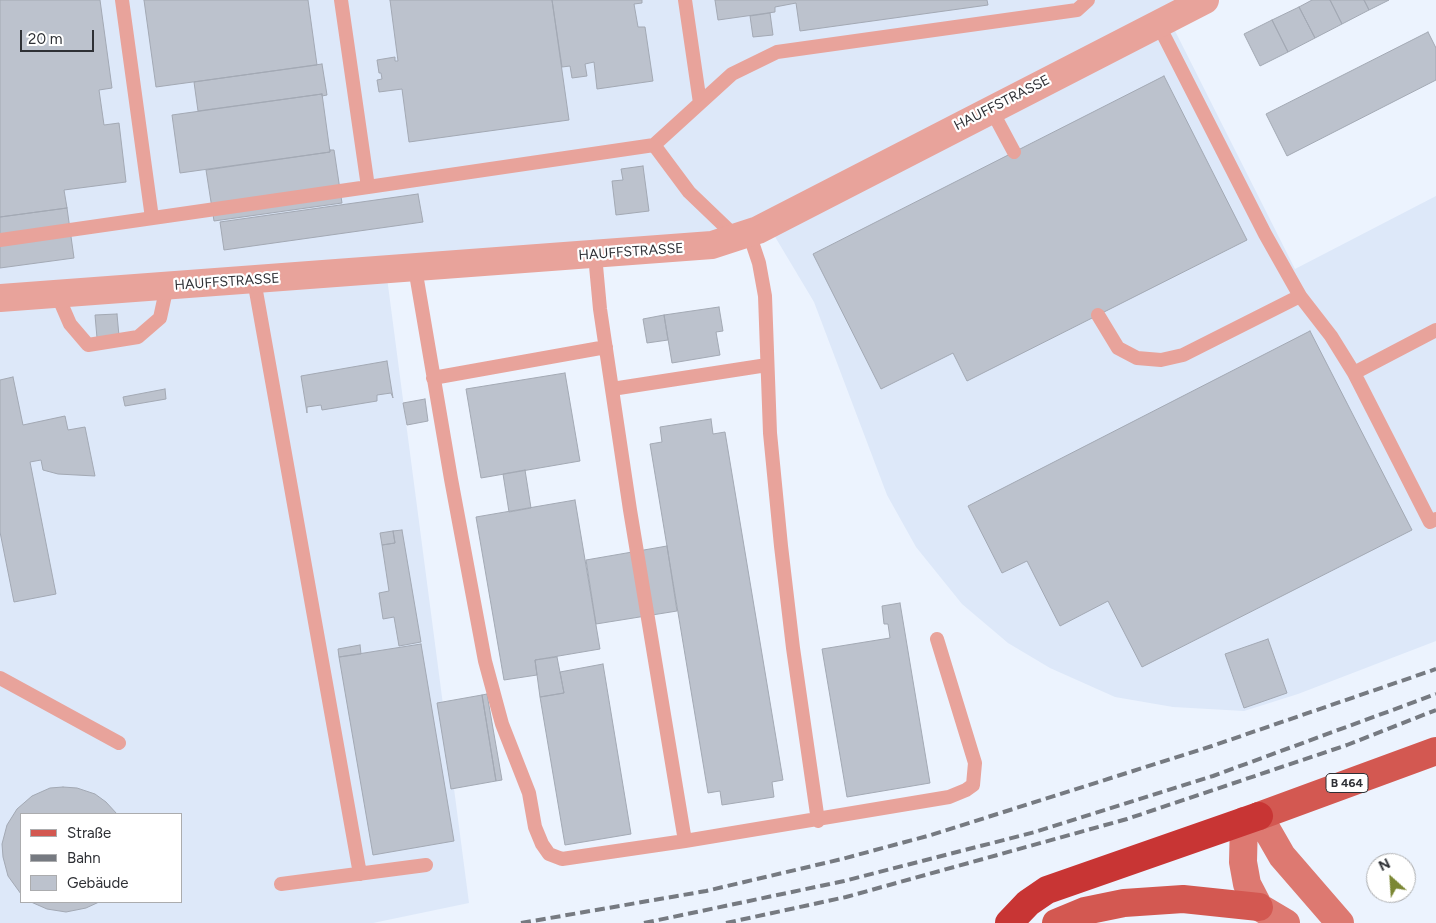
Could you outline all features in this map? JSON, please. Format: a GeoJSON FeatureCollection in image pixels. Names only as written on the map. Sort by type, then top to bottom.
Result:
{"type":"FeatureCollection","features":[{"type":"Feature","properties":{"kind":"highway","name":"B 464"},"geometry":{"type":"LineString","coordinates":[[1009,923],[1028,903],[1047,890],[1252,819]]}},
{"type":"Feature","properties":{"kind":"main road","name":"B 464"},"geometry":{"type":"LineString","coordinates":[[1252,819],[1436,751]]}},
{"type":"Feature","properties":{"kind":"main road"},"geometry":{"type":"LineString","coordinates":[[1056,923],[1085,911],[1124,902],[1183,899],[1259,907]]}},
{"type":"Feature","properties":{"kind":"street","name":"HAUFFSTRASSE"},"geometry":{"type":"LineString","coordinates":[[0,298],[712,245],[743,235],[1205,0]]}},
{"type":"Feature","properties":{"kind":"street"},"geometry":{"type":"LineString","coordinates":[[1252,819],[1244,873],[1259,907],[1286,923]]}},
{"type":"Feature","properties":{"kind":"street"},"geometry":{"type":"LineString","coordinates":[[1252,819],[1340,923]]}},
{"type":"Feature","properties":{"kind":"lane"},"geometry":{"type":"LineString","coordinates":[[122,0],[152,218]]}},
{"type":"Feature","properties":{"kind":"lane"},"geometry":{"type":"LineString","coordinates":[[341,0],[368,187]]}},
{"type":"Feature","properties":{"kind":"lane"},"geometry":{"type":"LineString","coordinates":[[685,0],[700,103]]}},
{"type":"Feature","properties":{"kind":"lane"},"geometry":{"type":"LineString","coordinates":[[0,240],[654,145],[732,74],[777,52],[1077,10],[1088,0]]}},
{"type":"Feature","properties":{"kind":"lane"},"geometry":{"type":"LineString","coordinates":[[1158,24],[1261,226],[1300,296],[1331,336],[1354,373],[1430,522],[1436,519]]}},
{"type":"Feature","properties":{"kind":"lane"},"geometry":{"type":"LineString","coordinates":[[991,109],[1014,152]]}},
{"type":"Feature","properties":{"kind":"lane"},"geometry":{"type":"LineString","coordinates":[[654,145],[689,192],[743,235],[755,248],[765,296],[770,434],[782,555],[793,648],[818,820]]}},
{"type":"Feature","properties":{"kind":"lane"},"geometry":{"type":"LineString","coordinates":[[595,255],[606,347],[630,510],[685,842]]}},
{"type":"Feature","properties":{"kind":"lane"},"geometry":{"type":"LineString","coordinates":[[415,268],[433,378],[485,661],[502,724],[528,793],[536,827],[542,844],[549,854],[562,860],[685,842],[949,797],[966,790],[973,785],[975,763],[937,639]]}},
{"type":"Feature","properties":{"kind":"lane"},"geometry":{"type":"LineString","coordinates":[[254,280],[360,874]]}},
{"type":"Feature","properties":{"kind":"lane"},"geometry":{"type":"LineString","coordinates":[[57,294],[70,324],[88,345],[138,337],[160,318],[167,286]]}},
{"type":"Feature","properties":{"kind":"lane"},"geometry":{"type":"LineString","coordinates":[[1098,315],[1118,348],[1137,358],[1161,360],[1183,355],[1300,296]]}},
{"type":"Feature","properties":{"kind":"lane"},"geometry":{"type":"LineString","coordinates":[[1354,373],[1436,330]]}},
{"type":"Feature","properties":{"kind":"lane"},"geometry":{"type":"LineString","coordinates":[[433,378],[606,347]]}},
{"type":"Feature","properties":{"kind":"lane"},"geometry":{"type":"LineString","coordinates":[[612,389],[767,365]]}},
{"type":"Feature","properties":{"kind":"lane"},"geometry":{"type":"LineString","coordinates":[[0,678],[119,743]]}},
{"type":"Feature","properties":{"kind":"lane"},"geometry":{"type":"LineString","coordinates":[[281,884],[426,865]]}},
{"type":"Feature","properties":{"kind":"shaded area"},"geometry":{"type":"Polygon","coordinates":[[[0,0],[1205,0],[1169,19],[1295,269],[1436,196],[1436,641],[1298,694],[1244,711],[1173,707],[1115,697],[1050,668],[1008,643],[962,604],[916,547],[887,495],[814,302],[768,225],[386,270],[469,903],[373,923],[0,923],[0,0]]]}},
{"type":"Feature","properties":{"kind":"building"},"geometry":{"type":"Polygon","coordinates":[[[0,0],[100,0],[112,88],[99,90],[104,125],[119,123],[126,182],[64,190],[67,208],[0,217],[0,0]]]}},
{"type":"Feature","properties":{"kind":"building"},"geometry":{"type":"Polygon","coordinates":[[[144,0],[308,0],[317,65],[156,87],[144,0]]]}},
{"type":"Feature","properties":{"kind":"building"},"geometry":{"type":"Polygon","coordinates":[[[390,0],[552,0],[569,120],[409,142],[402,89],[379,92],[377,80],[382,79],[377,60],[395,57],[395,61],[398,61],[390,0]]]}},
{"type":"Feature","properties":{"kind":"building"},"geometry":{"type":"Polygon","coordinates":[[[552,0],[642,0],[642,3],[634,4],[638,27],[645,27],[653,81],[597,89],[594,62],[585,64],[587,76],[572,78],[570,66],[562,67],[552,0]]]}},
{"type":"Feature","properties":{"kind":"building"},"geometry":{"type":"Polygon","coordinates":[[[715,0],[987,0],[988,5],[800,31],[796,3],[775,7],[775,12],[718,20],[715,0]]]}},
{"type":"Feature","properties":{"kind":"building"},"geometry":{"type":"Polygon","coordinates":[[[1312,0],[1330,0],[1342,24],[1315,38],[1299,7],[1312,0]]]}},
{"type":"Feature","properties":{"kind":"building"},"geometry":{"type":"Polygon","coordinates":[[[1330,0],[1364,0],[1369,10],[1342,24],[1330,0]]]}},
{"type":"Feature","properties":{"kind":"building"},"geometry":{"type":"Polygon","coordinates":[[[1364,0],[1389,0],[1369,10],[1364,0]]]}},
{"type":"Feature","properties":{"kind":"building"},"geometry":{"type":"Polygon","coordinates":[[[1299,7],[1315,38],[1288,52],[1272,20],[1299,7]]]}},
{"type":"Feature","properties":{"kind":"building"},"geometry":{"type":"Polygon","coordinates":[[[770,13],[773,35],[753,37],[750,16],[770,13]]]}},
{"type":"Feature","properties":{"kind":"building"},"geometry":{"type":"Polygon","coordinates":[[[1272,20],[1288,52],[1260,66],[1244,34],[1272,20]]]}},
{"type":"Feature","properties":{"kind":"building"},"geometry":{"type":"Polygon","coordinates":[[[1428,32],[1436,48],[1436,80],[1287,156],[1266,114],[1428,32]]]}},
{"type":"Feature","properties":{"kind":"building"},"geometry":{"type":"Polygon","coordinates":[[[322,64],[327,95],[322,96],[322,94],[198,111],[194,82],[322,64]]]}},
{"type":"Feature","properties":{"kind":"building"},"geometry":{"type":"Polygon","coordinates":[[[1164,76],[1247,240],[967,381],[953,353],[881,389],[813,254],[1164,76]]]}},
{"type":"Feature","properties":{"kind":"building"},"geometry":{"type":"Polygon","coordinates":[[[322,94],[330,152],[180,173],[172,115],[322,94]]]}},
{"type":"Feature","properties":{"kind":"building"},"geometry":{"type":"Polygon","coordinates":[[[330,150],[334,150],[342,203],[214,221],[206,170],[330,152],[330,150]]]}},
{"type":"Feature","properties":{"kind":"building"},"geometry":{"type":"Polygon","coordinates":[[[643,166],[649,211],[616,215],[612,181],[623,180],[621,169],[643,166]]]}},
{"type":"Feature","properties":{"kind":"building"},"geometry":{"type":"Polygon","coordinates":[[[418,194],[423,222],[224,250],[220,222],[418,194]]]}},
{"type":"Feature","properties":{"kind":"building"},"geometry":{"type":"Polygon","coordinates":[[[67,208],[74,258],[0,268],[0,217],[67,208]]]}},
{"type":"Feature","properties":{"kind":"building"},"geometry":{"type":"Polygon","coordinates":[[[719,307],[723,331],[716,332],[720,355],[672,363],[664,315],[719,307]]]}},
{"type":"Feature","properties":{"kind":"building"},"geometry":{"type":"Polygon","coordinates":[[[117,314],[119,336],[97,338],[95,315],[117,314]]]}},
{"type":"Feature","properties":{"kind":"building"},"geometry":{"type":"Polygon","coordinates":[[[664,315],[668,340],[647,343],[643,319],[664,315]]]}},
{"type":"Feature","properties":{"kind":"building"},"geometry":{"type":"Polygon","coordinates":[[[1310,331],[1412,530],[1142,667],[1108,601],[1060,626],[1027,561],[1002,573],[968,506],[1310,331]]]}},
{"type":"Feature","properties":{"kind":"building"},"geometry":{"type":"Polygon","coordinates":[[[387,361],[393,398],[391,393],[377,395],[377,401],[322,410],[321,405],[307,407],[307,413],[301,376],[387,361]]]}},
{"type":"Feature","properties":{"kind":"building"},"geometry":{"type":"Polygon","coordinates":[[[565,373],[580,461],[481,478],[466,389],[565,373]]]}},
{"type":"Feature","properties":{"kind":"building"},"geometry":{"type":"Polygon","coordinates":[[[13,377],[23,425],[65,416],[68,430],[85,427],[95,476],[58,474],[43,470],[41,460],[30,462],[56,594],[14,602],[0,532],[0,380],[13,377]]]}},
{"type":"Feature","properties":{"kind":"building"},"geometry":{"type":"Polygon","coordinates":[[[165,389],[166,399],[125,406],[123,397],[165,389]]]}},
{"type":"Feature","properties":{"kind":"building"},"geometry":{"type":"Polygon","coordinates":[[[425,399],[428,421],[407,425],[403,403],[425,399]]]}},
{"type":"Feature","properties":{"kind":"building"},"geometry":{"type":"Polygon","coordinates":[[[711,419],[713,434],[725,432],[783,780],[772,782],[774,797],[722,805],[720,791],[708,793],[650,444],[662,442],[660,427],[711,419]]]}},
{"type":"Feature","properties":{"kind":"building"},"geometry":{"type":"Polygon","coordinates":[[[525,470],[531,508],[509,512],[503,474],[525,470]]]}},
{"type":"Feature","properties":{"kind":"building"},"geometry":{"type":"Polygon","coordinates":[[[575,500],[600,649],[535,660],[537,675],[504,680],[476,517],[575,500]]]}},
{"type":"Feature","properties":{"kind":"building"},"geometry":{"type":"Polygon","coordinates":[[[402,530],[421,642],[399,646],[394,617],[383,619],[379,593],[389,591],[382,545],[395,543],[393,531],[402,530]]]}},
{"type":"Feature","properties":{"kind":"building"},"geometry":{"type":"Polygon","coordinates":[[[393,531],[395,543],[382,545],[380,533],[393,531]]]}},
{"type":"Feature","properties":{"kind":"building"},"geometry":{"type":"Polygon","coordinates":[[[667,546],[677,611],[596,624],[586,560],[667,546]]]}},
{"type":"Feature","properties":{"kind":"building"},"geometry":{"type":"Polygon","coordinates":[[[900,603],[930,783],[847,797],[822,649],[890,638],[888,624],[884,624],[882,606],[900,603]]]}},
{"type":"Feature","properties":{"kind":"building"},"geometry":{"type":"Polygon","coordinates":[[[1268,639],[1287,693],[1244,708],[1225,654],[1268,639]]]}},
{"type":"Feature","properties":{"kind":"building"},"geometry":{"type":"Polygon","coordinates":[[[421,644],[454,841],[373,855],[339,657],[421,644]]]}},
{"type":"Feature","properties":{"kind":"building"},"geometry":{"type":"Polygon","coordinates":[[[360,645],[361,654],[339,657],[338,649],[360,645]]]}},
{"type":"Feature","properties":{"kind":"building"},"geometry":{"type":"Polygon","coordinates":[[[557,657],[564,693],[540,697],[535,660],[557,657]]]}},
{"type":"Feature","properties":{"kind":"building"},"geometry":{"type":"Polygon","coordinates":[[[603,664],[631,834],[565,845],[540,697],[564,693],[560,672],[603,664]]]}},
{"type":"Feature","properties":{"kind":"building"},"geometry":{"type":"Polygon","coordinates":[[[487,694],[502,780],[496,781],[482,695],[487,694]]]}},
{"type":"Feature","properties":{"kind":"building"},"geometry":{"type":"Polygon","coordinates":[[[482,695],[496,781],[451,789],[437,703],[482,695]]]}},
{"type":"Feature","properties":{"kind":"building"},"geometry":{"type":"Polygon","coordinates":[[[50,788],[77,788],[95,794],[116,813],[20,813],[20,893],[8,876],[3,857],[2,844],[7,825],[17,809],[32,796],[50,788]]]}},
{"type":"Feature","properties":{"kind":"building"},"geometry":{"type":"Polygon","coordinates":[[[33,903],[97,903],[86,908],[66,912],[47,909],[33,903]]]}},
{"type":"Feature","properties":{"kind":"railway"},"geometry":{"type":"LineString","coordinates":[[521,923],[706,891],[842,859],[931,835],[1212,746],[1436,669]]}},
{"type":"Feature","properties":{"kind":"railway"},"geometry":{"type":"LineString","coordinates":[[644,923],[844,881],[1035,832],[1213,776],[1436,694]]}},
{"type":"Feature","properties":{"kind":"railway"},"geometry":{"type":"LineString","coordinates":[[726,923],[846,897],[1127,819],[1347,745],[1436,710]]}}]}
